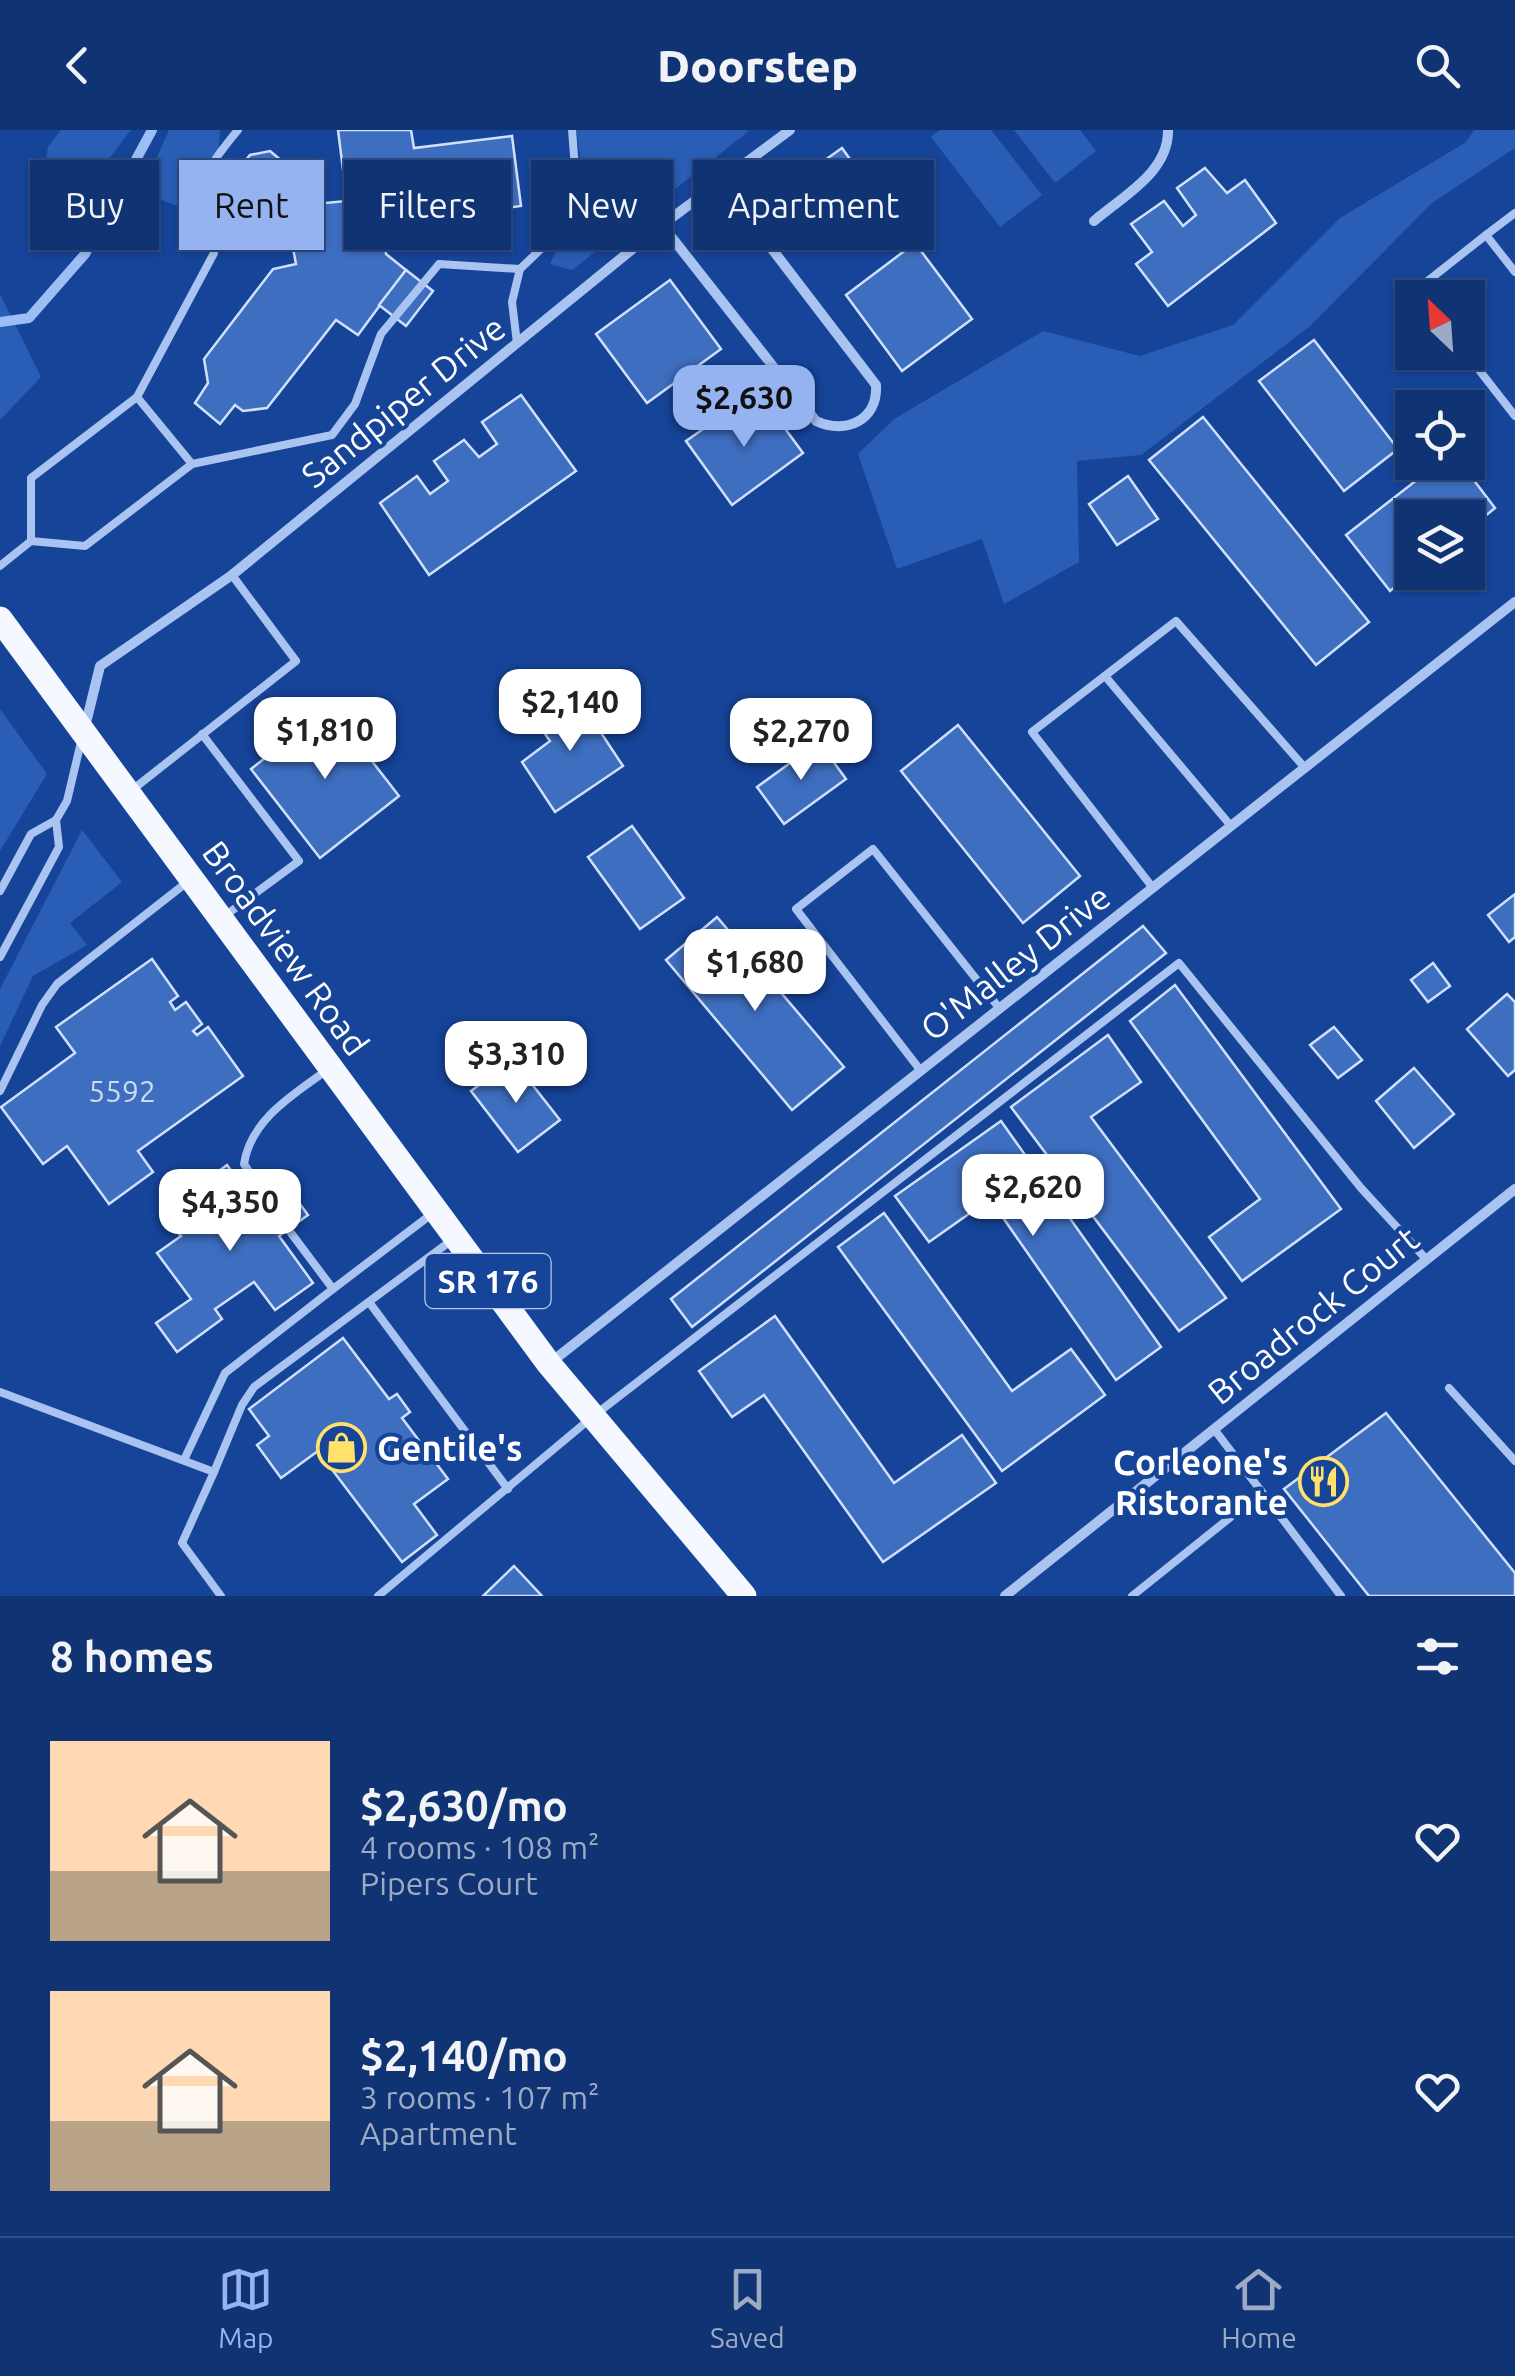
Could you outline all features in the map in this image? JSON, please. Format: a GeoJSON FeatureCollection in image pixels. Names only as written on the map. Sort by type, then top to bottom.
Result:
{"type":"FeatureCollection","features":[{"type":"Feature","properties":{"kind":"main road","name":"Broadview Road"},"geometry":{"type":"LineString","coordinates":[[0,619],[549,1364],[744,1596]]}},
{"type":"Feature","properties":{"kind":"street","name":"Sandpiper Drive"},"geometry":{"type":"LineString","coordinates":[[749,160],[790,130]]}},
{"type":"Feature","properties":{"kind":"street"},"geometry":{"type":"LineString","coordinates":[[1094,221],[1156,168],[1168,146],[1168,130]]}},
{"type":"Feature","properties":{"kind":"street","name":"Sandpiper Drive"},"geometry":{"type":"LineString","coordinates":[[673,217],[693,201]]}},
{"type":"Feature","properties":{"kind":"street"},"geometry":{"type":"LineString","coordinates":[[673,239],[816,421],[843,428],[857,423],[870,413],[876,385],[773,250]]}},
{"type":"Feature","properties":{"kind":"street","name":"Sandpiper Drive"},"geometry":{"type":"LineString","coordinates":[[84,732],[100,666],[232,575],[632,250]]}},
{"type":"Feature","properties":{"kind":"street","name":"O'Malley Drive"},"geometry":{"type":"LineString","coordinates":[[549,1364],[1515,602]]}},
{"type":"Feature","properties":{"kind":"street","name":"Broadrock Court"},"geometry":{"type":"LineString","coordinates":[[1004,1596],[1515,1189]]}},
{"type":"Feature","properties":{"kind":"lane"},"geometry":{"type":"LineString","coordinates":[[31,541],[30,478],[137,397],[214,253],[201,192],[207,166],[238,130]]}},
{"type":"Feature","properties":{"kind":"lane"},"geometry":{"type":"LineString","coordinates":[[518,344],[512,302],[520,269],[564,227],[576,181],[572,130]]}},
{"type":"Feature","properties":{"kind":"lane"},"geometry":{"type":"LineString","coordinates":[[1430,280],[1515,212]]}},
{"type":"Feature","properties":{"kind":"lane"},"geometry":{"type":"LineString","coordinates":[[1486,235],[1515,272]]}},
{"type":"Feature","properties":{"kind":"lane"},"geometry":{"type":"LineString","coordinates":[[0,566],[31,541],[85,546],[192,464],[332,435],[355,404],[382,334],[439,264],[520,269]]}},
{"type":"Feature","properties":{"kind":"lane"},"geometry":{"type":"LineString","coordinates":[[1479,370],[1515,416]]}},
{"type":"Feature","properties":{"kind":"lane"},"geometry":{"type":"LineString","coordinates":[[137,397],[192,464]]}},
{"type":"Feature","properties":{"kind":"lane"},"geometry":{"type":"LineString","coordinates":[[128,793],[296,660],[232,575]]}},
{"type":"Feature","properties":{"kind":"lane"},"geometry":{"type":"LineString","coordinates":[[1154,888],[1032,732],[1176,621],[1305,768]]}},
{"type":"Feature","properties":{"kind":"lane"},"geometry":{"type":"LineString","coordinates":[[1105,676],[1231,826]]}},
{"type":"Feature","properties":{"kind":"lane"},"geometry":{"type":"LineString","coordinates":[[0,891],[31,834],[56,820],[67,801],[84,732]]}},
{"type":"Feature","properties":{"kind":"lane"},"geometry":{"type":"LineString","coordinates":[[202,734],[299,861],[221,918]]}},
{"type":"Feature","properties":{"kind":"lane"},"geometry":{"type":"LineString","coordinates":[[0,957],[59,848],[56,820]]}},
{"type":"Feature","properties":{"kind":"lane"},"geometry":{"type":"LineString","coordinates":[[921,1071],[796,908],[874,849],[1000,1009]]}},
{"type":"Feature","properties":{"kind":"lane"},"geometry":{"type":"LineString","coordinates":[[0,1091],[42,1004],[58,984],[192,879]]}},
{"type":"Feature","properties":{"kind":"lane"},"geometry":{"type":"LineString","coordinates":[[378,1596],[591,1418],[1179,964],[1361,1188],[1426,1259]]}},
{"type":"Feature","properties":{"kind":"lane"},"geometry":{"type":"LineString","coordinates":[[270,1202],[244,1164],[247,1142],[274,1108],[331,1068]]}},
{"type":"Feature","properties":{"kind":"lane"},"geometry":{"type":"LineString","coordinates":[[184,1460],[224,1373],[436,1211]]}},
{"type":"Feature","properties":{"kind":"lane"},"geometry":{"type":"LineString","coordinates":[[288,1229],[333,1289]]}},
{"type":"Feature","properties":{"kind":"lane"},"geometry":{"type":"LineString","coordinates":[[221,1596],[182,1542],[242,1405],[254,1387],[455,1237]]}},
{"type":"Feature","properties":{"kind":"lane"},"geometry":{"type":"LineString","coordinates":[[369,1302],[508,1488]]}},
{"type":"Feature","properties":{"kind":"lane"},"geometry":{"type":"LineString","coordinates":[[1448,1388],[1515,1461]]}},
{"type":"Feature","properties":{"kind":"lane"},"geometry":{"type":"LineString","coordinates":[[0,1392],[214,1472]]}},
{"type":"Feature","properties":{"kind":"lane"},"geometry":{"type":"LineString","coordinates":[[1214,1430],[1341,1596]]}},
{"type":"Feature","properties":{"kind":"lane"},"geometry":{"type":"LineString","coordinates":[[1132,1596],[1262,1492]]}},
{"type":"Feature","properties":{"kind":"shaded area"},"geometry":{"type":"Polygon","coordinates":[[[61,130],[131,130],[108,160],[46,160],[48,147],[61,130]]]}},
{"type":"Feature","properties":{"kind":"shaded area"},"geometry":{"type":"Polygon","coordinates":[[[169,130],[220,130],[218,160],[179,160],[179,206],[159,199],[159,160],[156,160],[169,130]]]}},
{"type":"Feature","properties":{"kind":"shaded area"},"geometry":{"type":"Polygon","coordinates":[[[576,130],[749,131],[712,160],[693,160],[693,175],[673,191],[673,160],[581,160],[576,130]]]}},
{"type":"Feature","properties":{"kind":"shaded area"},"geometry":{"type":"Polygon","coordinates":[[[940,130],[991,130],[1042,195],[1000,227],[931,137],[940,130]]]}},
{"type":"Feature","properties":{"kind":"shaded area"},"geometry":{"type":"Polygon","coordinates":[[[1014,130],[1080,130],[1096,151],[1055,183],[1014,130]]]}},
{"type":"Feature","properties":{"kind":"shaded area"},"geometry":{"type":"Polygon","coordinates":[[[1474,130],[1515,130],[1515,148],[1432,203],[1309,327],[1141,455],[1077,461],[1079,562],[1004,604],[982,539],[897,569],[858,454],[894,419],[1043,331],[1140,356],[1233,325],[1340,218],[1466,142],[1474,130]]]}},
{"type":"Feature","properties":{"kind":"shaded area"},"geometry":{"type":"Polygon","coordinates":[[[556,250],[597,250],[572,270],[550,264],[556,250]]]}},
{"type":"Feature","properties":{"kind":"shaded area"},"geometry":{"type":"Polygon","coordinates":[[[0,294],[41,377],[0,420],[0,294]]]}},
{"type":"Feature","properties":{"kind":"shaded area"},"geometry":{"type":"Polygon","coordinates":[[[0,709],[47,774],[0,851],[0,709]]]}},
{"type":"Feature","properties":{"kind":"shaded area"},"geometry":{"type":"Polygon","coordinates":[[[82,830],[122,882],[70,923],[87,945],[33,976],[0,1046],[0,989],[82,830]]]}},
{"type":"Feature","properties":{"kind":"building"},"geometry":{"type":"Polygon","coordinates":[[[338,130],[411,130],[414,148],[512,136],[521,206],[511,207],[511,160],[344,160],[344,177],[338,130]]]}},
{"type":"Feature","properties":{"kind":"building"},"geometry":{"type":"Polygon","coordinates":[[[842,148],[851,160],[825,160],[842,148]]]}},
{"type":"Feature","properties":{"kind":"building"},"geometry":{"type":"Polygon","coordinates":[[[270,151],[281,160],[246,160],[250,155],[270,151]]]}},
{"type":"Feature","properties":{"kind":"building"},"geometry":{"type":"Polygon","coordinates":[[[1205,168],[1227,193],[1245,180],[1276,223],[1168,306],[1136,264],[1152,252],[1131,224],[1164,201],[1183,226],[1196,215],[1177,188],[1205,168]]]}},
{"type":"Feature","properties":{"kind":"building"},"geometry":{"type":"Polygon","coordinates":[[[344,201],[344,250],[386,250],[406,270],[358,335],[336,320],[267,408],[243,411],[235,405],[220,424],[195,403],[208,383],[204,359],[273,269],[296,264],[293,250],[324,250],[324,203],[344,201]]]}},
{"type":"Feature","properties":{"kind":"building"},"geometry":{"type":"Polygon","coordinates":[[[906,250],[920,250],[972,319],[902,371],[846,295],[906,250]]]}},
{"type":"Feature","properties":{"kind":"building"},"geometry":{"type":"Polygon","coordinates":[[[406,270],[433,291],[406,326],[379,305],[406,270]]]}},
{"type":"Feature","properties":{"kind":"building"},"geometry":{"type":"Polygon","coordinates":[[[670,280],[721,349],[647,403],[596,334],[670,280]]]}},
{"type":"Feature","properties":{"kind":"building"},"geometry":{"type":"Polygon","coordinates":[[[1314,340],[1395,445],[1395,451],[1344,491],[1259,381],[1314,340]]]}},
{"type":"Feature","properties":{"kind":"building"},"geometry":{"type":"Polygon","coordinates":[[[521,395],[576,471],[429,575],[380,503],[417,476],[430,494],[448,481],[434,461],[464,440],[479,457],[497,444],[482,422],[521,395]]]}},
{"type":"Feature","properties":{"kind":"building"},"geometry":{"type":"Polygon","coordinates":[[[764,400],[803,453],[732,505],[686,441],[736,406],[743,415],[764,400]]]}},
{"type":"Feature","properties":{"kind":"building"},"geometry":{"type":"Polygon","coordinates":[[[1203,417],[1369,622],[1316,665],[1149,460],[1203,417]]]}},
{"type":"Feature","properties":{"kind":"building"},"geometry":{"type":"Polygon","coordinates":[[[1128,476],[1158,519],[1117,545],[1089,504],[1128,476]]]}},
{"type":"Feature","properties":{"kind":"building"},"geometry":{"type":"Polygon","coordinates":[[[1417,480],[1474,480],[1495,508],[1485,516],[1485,500],[1395,500],[1395,587],[1390,591],[1346,535],[1417,480]]]}},
{"type":"Feature","properties":{"kind":"building"},"geometry":{"type":"Polygon","coordinates":[[[574,692],[623,766],[555,812],[522,762],[550,741],[534,718],[574,692]]]}},
{"type":"Feature","properties":{"kind":"building"},"geometry":{"type":"Polygon","coordinates":[[[330,707],[399,796],[320,858],[251,769],[330,707]]]}},
{"type":"Feature","properties":{"kind":"building"},"geometry":{"type":"Polygon","coordinates":[[[958,725],[1080,876],[1023,923],[901,771],[958,725]]]}},
{"type":"Feature","properties":{"kind":"building"},"geometry":{"type":"Polygon","coordinates":[[[819,742],[846,779],[784,824],[757,787],[819,742]]]}},
{"type":"Feature","properties":{"kind":"building"},"geometry":{"type":"Polygon","coordinates":[[[632,826],[684,898],[640,929],[588,857],[632,826]]]}},
{"type":"Feature","properties":{"kind":"building"},"geometry":{"type":"Polygon","coordinates":[[[1515,894],[1515,937],[1509,942],[1488,915],[1515,894]]]}},
{"type":"Feature","properties":{"kind":"building"},"geometry":{"type":"Polygon","coordinates":[[[717,917],[844,1067],[792,1110],[666,960],[717,917]]]}},
{"type":"Feature","properties":{"kind":"building"},"geometry":{"type":"Polygon","coordinates":[[[1143,926],[1166,953],[692,1327],[671,1299],[1143,926]]]}},
{"type":"Feature","properties":{"kind":"building"},"geometry":{"type":"Polygon","coordinates":[[[152,959],[178,996],[170,1002],[175,1010],[186,1002],[202,1024],[193,1031],[197,1035],[208,1027],[243,1076],[138,1151],[153,1172],[109,1204],[67,1146],[43,1164],[1,1107],[75,1053],[56,1027],[152,959]]]}},
{"type":"Feature","properties":{"kind":"building"},"geometry":{"type":"Polygon","coordinates":[[[1433,963],[1450,986],[1428,1002],[1411,980],[1433,963]]]}},
{"type":"Feature","properties":{"kind":"building"},"geometry":{"type":"Polygon","coordinates":[[[1175,985],[1341,1209],[1242,1281],[1209,1237],[1260,1199],[1130,1021],[1175,985]]]}},
{"type":"Feature","properties":{"kind":"building"},"geometry":{"type":"Polygon","coordinates":[[[1507,994],[1515,1002],[1515,1070],[1508,1076],[1467,1029],[1507,994]]]}},
{"type":"Feature","properties":{"kind":"building"},"geometry":{"type":"Polygon","coordinates":[[[1334,1027],[1362,1060],[1338,1078],[1310,1045],[1334,1027]]]}},
{"type":"Feature","properties":{"kind":"building"},"geometry":{"type":"Polygon","coordinates":[[[1108,1035],[1141,1082],[1091,1117],[1226,1298],[1179,1331],[1011,1107],[1108,1035]]]}},
{"type":"Feature","properties":{"kind":"building"},"geometry":{"type":"Polygon","coordinates":[[[513,1060],[560,1120],[518,1152],[471,1091],[513,1060]]]}},
{"type":"Feature","properties":{"kind":"building"},"geometry":{"type":"Polygon","coordinates":[[[1414,1068],[1454,1114],[1414,1148],[1376,1101],[1414,1068]]]}},
{"type":"Feature","properties":{"kind":"building"},"geometry":{"type":"Polygon","coordinates":[[[1001,1121],[1161,1347],[1116,1380],[990,1199],[929,1242],[895,1196],[1001,1121]]]}},
{"type":"Feature","properties":{"kind":"building"},"geometry":{"type":"Polygon","coordinates":[[[227,1165],[259,1209],[288,1188],[308,1215],[279,1236],[313,1283],[275,1310],[254,1282],[215,1309],[222,1319],[177,1352],[156,1323],[191,1299],[157,1253],[181,1236],[174,1228],[194,1214],[182,1198],[227,1165]]]}},
{"type":"Feature","properties":{"kind":"building"},"geometry":{"type":"Polygon","coordinates":[[[884,1213],[1012,1391],[1071,1349],[1105,1395],[1002,1471],[838,1247],[884,1213]]]}},
{"type":"Feature","properties":{"kind":"building"},"geometry":{"type":"Polygon","coordinates":[[[775,1316],[894,1483],[962,1435],[996,1483],[883,1562],[764,1395],[732,1417],[699,1371],[775,1316]]]}},
{"type":"Feature","properties":{"kind":"building","name":"Gentile's"},"geometry":{"type":"Polygon","coordinates":[[[343,1338],[389,1399],[397,1394],[410,1412],[402,1418],[448,1479],[414,1504],[437,1535],[402,1562],[318,1451],[281,1478],[257,1445],[269,1436],[249,1409],[343,1338]]]}},
{"type":"Feature","properties":{"kind":"building"},"geometry":{"type":"Polygon","coordinates":[[[1386,1413],[1515,1573],[1515,1596],[1369,1596],[1284,1489],[1386,1413]]]}},
{"type":"Feature","properties":{"kind":"building"},"geometry":{"type":"Polygon","coordinates":[[[514,1566],[542,1596],[483,1596],[514,1566]]]}},
{"type":"Feature","properties":{"kind":"waterway"},"geometry":{"type":"LineString","coordinates":[[0,322],[29,318],[85,254],[152,130]]}},
{"type":"Feature","properties":{"kind":"place","name":"Gentile's"},"geometry":{"type":"Point","coordinates":[342,1448]}},
{"type":"Feature","properties":{"kind":"place","name":"Corleone's Ristorante"},"geometry":{"type":"Point","coordinates":[1323,1482]}}]}
